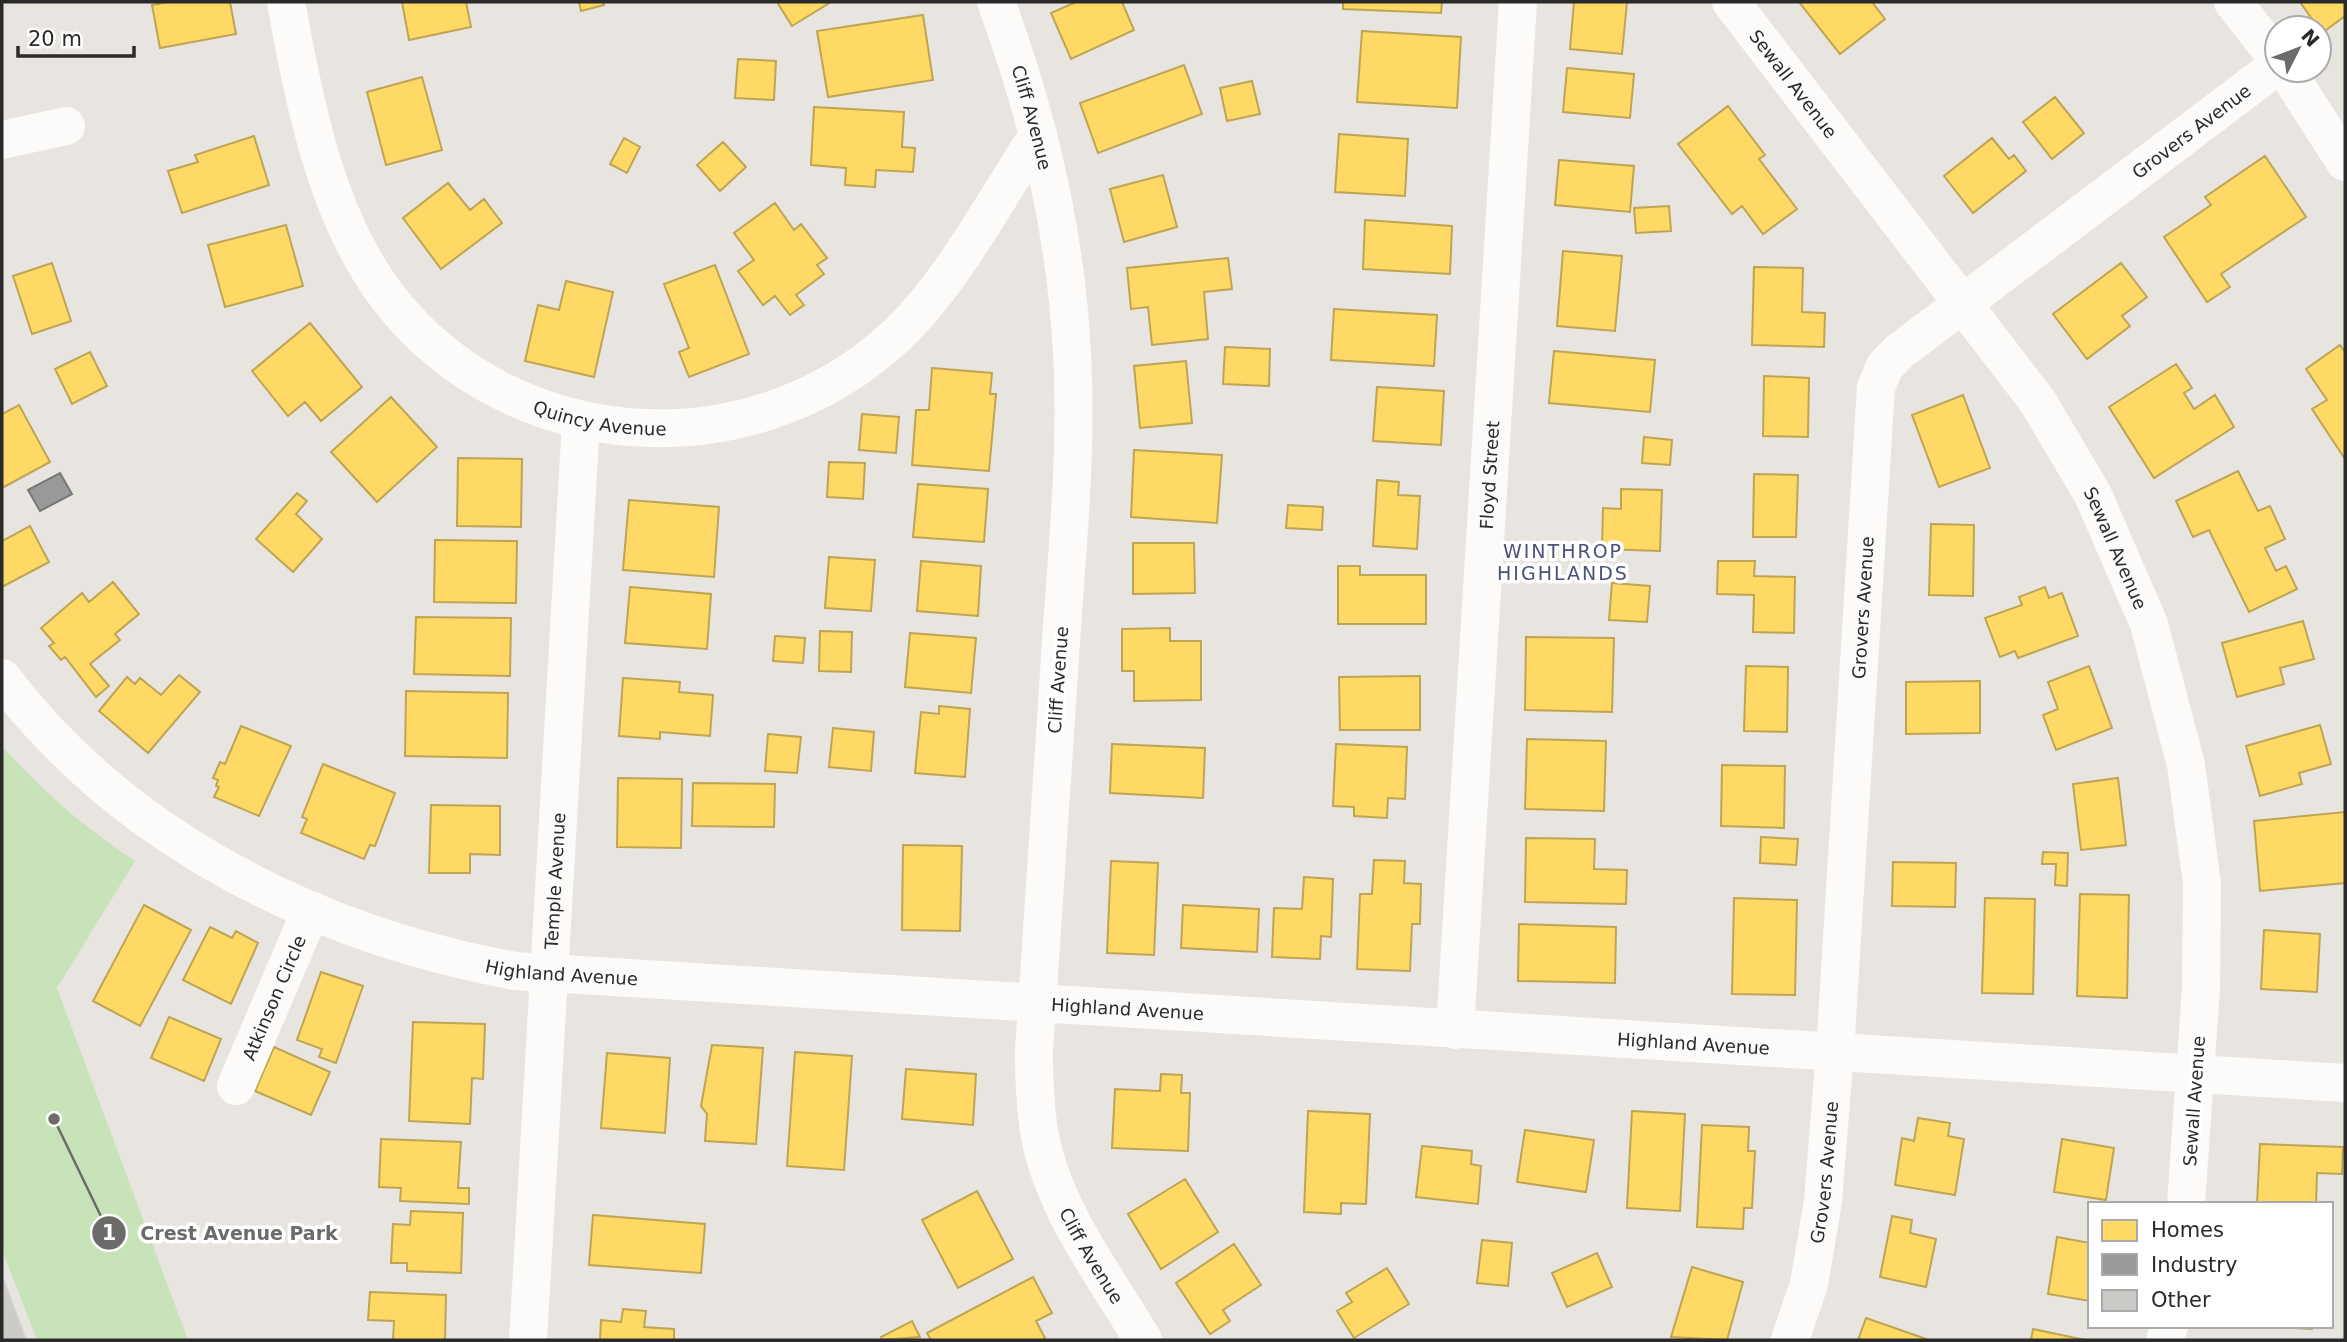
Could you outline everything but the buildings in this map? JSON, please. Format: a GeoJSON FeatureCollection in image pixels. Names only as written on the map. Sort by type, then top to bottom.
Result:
{"type":"FeatureCollection","features":[{"type":"Feature","properties":{"kind":"street","name":"Quincy Avenue"},"geometry":{"type":"LineString","coordinates":[[286,2],[324,162],[354,240],[376,280],[420,333],[476,377],[542,408],[581,421],[645,429],[712,426],[759,416],[831,383],[874,354],[916,315],[948,273],[1038,135]]}},
{"type":"Feature","properties":{"kind":"street","name":"Cliff Avenue"},"geometry":{"type":"LineString","coordinates":[[996,2],[1022,76],[1054,208],[1066,284],[1073,425],[1034,1084],[1042,1146],[1051,1175],[1079,1233],[1143,1340]]}},
{"type":"Feature","properties":{"kind":"street","name":"Floyd Street"},"geometry":{"type":"LineString","coordinates":[[1455,1030],[1518,2]]}},
{"type":"Feature","properties":{"kind":"street","name":"Sewall Avenue"},"geometry":{"type":"LineString","coordinates":[[1731,2],[2038,402],[2093,495],[2123,559],[2158,655],[2186,765],[2199,858],[2203,958],[2186,1202]]}},
{"type":"Feature","properties":{"kind":"street"},"geometry":{"type":"LineString","coordinates":[[2233,2],[2263,40]]}},
{"type":"Feature","properties":{"kind":"street","name":"Grovers Avenue"},"geometry":{"type":"LineString","coordinates":[[1790,1340],[1809,1284],[1817,1242],[1835,1052],[1876,387],[1892,359],[2263,77]]}},
{"type":"Feature","properties":{"kind":"street"},"geometry":{"type":"LineString","coordinates":[[2295,84],[2345,162]]}},
{"type":"Feature","properties":{"kind":"street"},"geometry":{"type":"LineString","coordinates":[[2,140],[66,126]]}},
{"type":"Feature","properties":{"kind":"street","name":"Temple Avenue"},"geometry":{"type":"LineString","coordinates":[[527,1340],[581,421]]}},
{"type":"Feature","properties":{"kind":"street","name":"Highland Avenue"},"geometry":{"type":"LineString","coordinates":[[2,678],[57,743],[124,803],[197,853],[311,910],[451,957],[549,975],[2345,1083]]}},
{"type":"Feature","properties":{"kind":"street","name":"Atkinson Circle"},"geometry":{"type":"LineString","coordinates":[[236,1086],[311,910]]}},
{"type":"Feature","properties":{"kind":"green space"},"geometry":{"type":"Polygon","coordinates":[[[2,746],[64,808],[135,861],[57,988],[188,1340],[37,1340],[2,1250],[2,746]]]}},
{"type":"Feature","properties":{"kind":"place","name":"Crest Avenue Park"},"geometry":{"type":"Point","coordinates":[54,1119]}},
{"type":"Feature","properties":{"kind":"district","name":"WINTHROP HIGHLANDS"},"geometry":{"type":"Point","coordinates":[1563,562]}}]}
